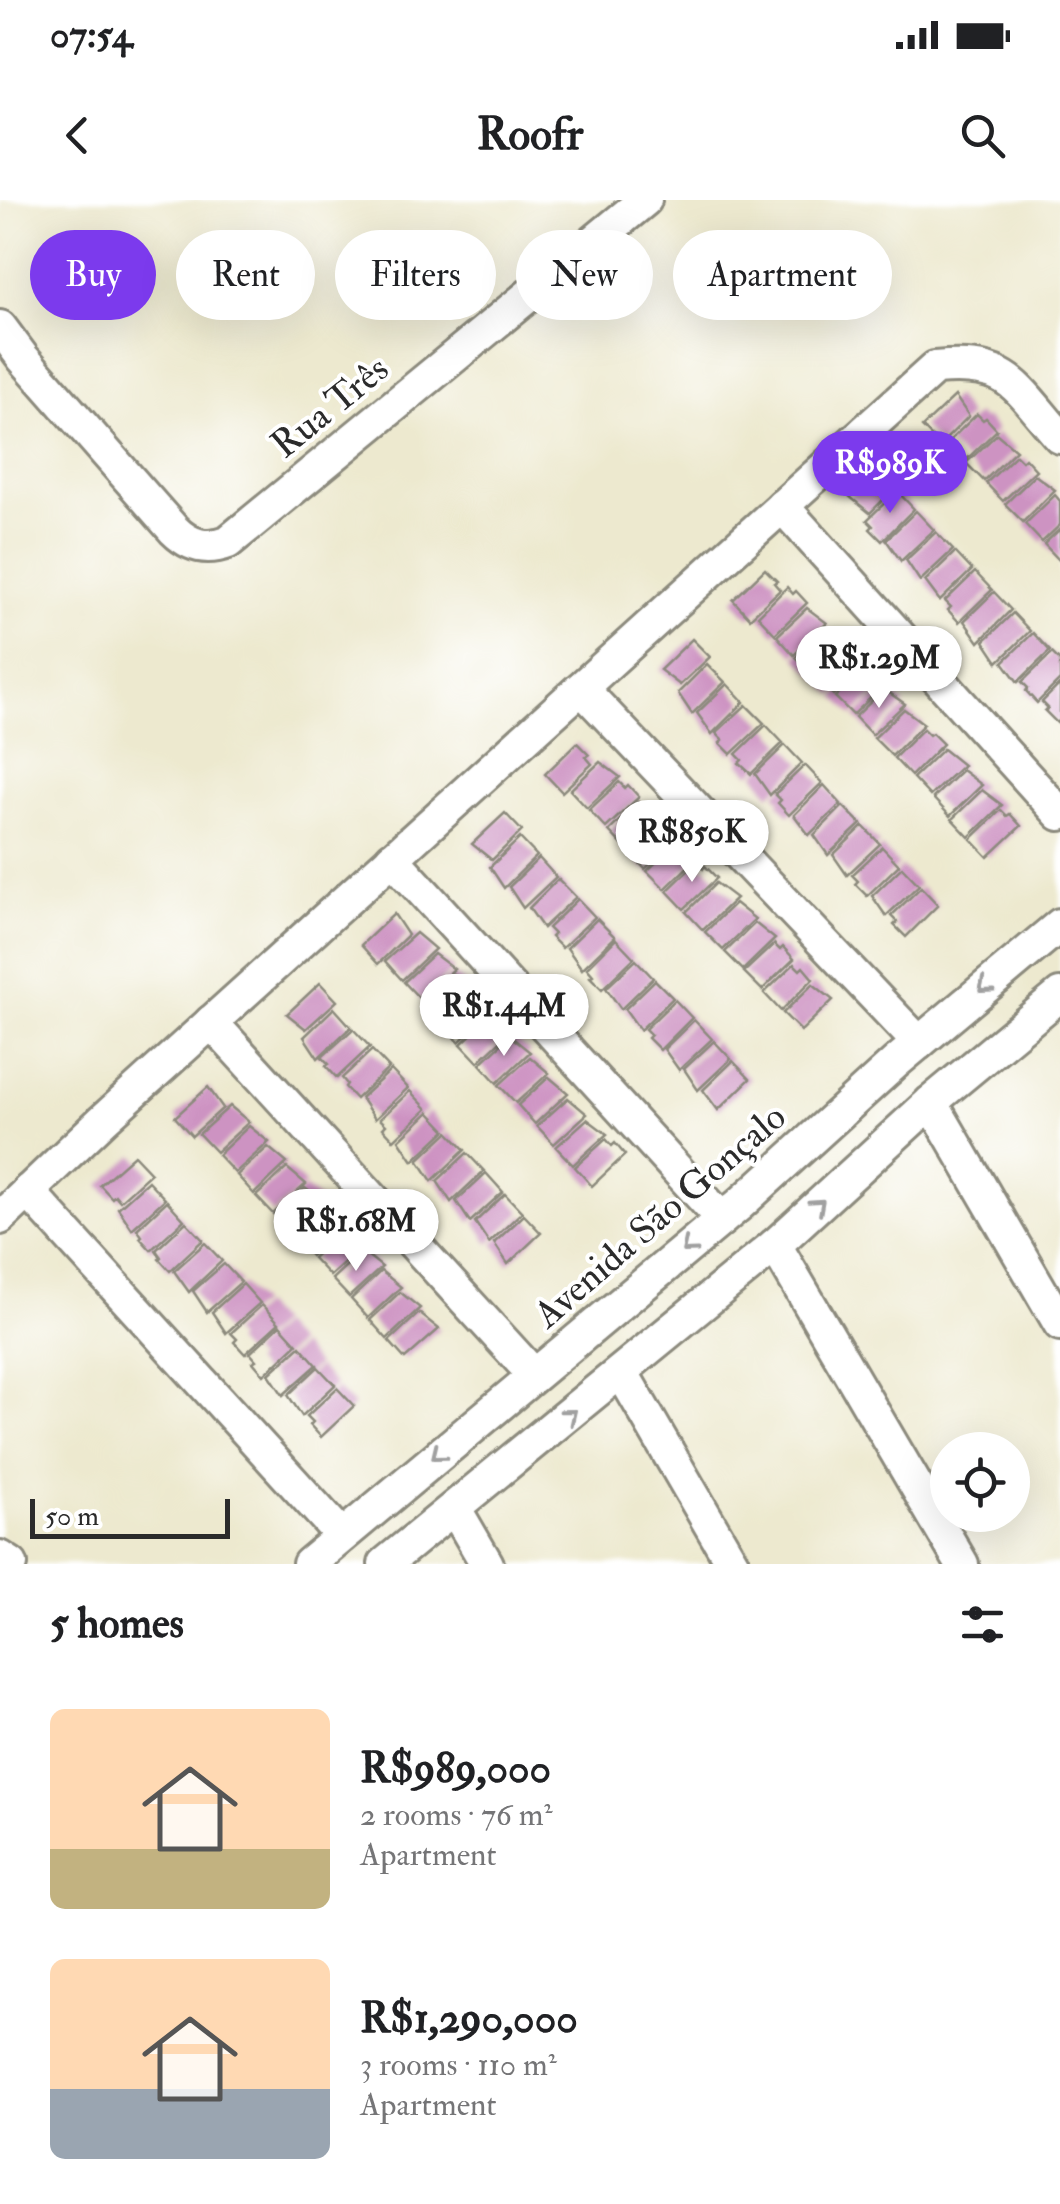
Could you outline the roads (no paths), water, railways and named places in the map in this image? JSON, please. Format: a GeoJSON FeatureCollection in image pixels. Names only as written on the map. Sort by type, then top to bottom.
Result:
{"type":"FeatureCollection","features":[{"type":"Feature","properties":{"kind":"street","name":"Rua Três"},"geometry":{"type":"LineString","coordinates":[[0,327],[134,488],[184,540],[198,546],[228,542],[645,200]]}},
{"type":"Feature","properties":{"kind":"street"},"geometry":{"type":"LineString","coordinates":[[0,1218],[211,1022],[935,368],[969,365],[992,369],[1013,384],[1060,437]]}},
{"type":"Feature","properties":{"kind":"street"},"geometry":{"type":"LineString","coordinates":[[782,506],[1060,814]]}},
{"type":"Feature","properties":{"kind":"street"},"geometry":{"type":"LineString","coordinates":[[581,688],[918,1043]]}},
{"type":"Feature","properties":{"kind":"street"},"geometry":{"type":"LineString","coordinates":[[392,858],[722,1219]]}},
{"type":"Feature","properties":{"kind":"street","name":"Avenida São Gonçalo"},"geometry":{"type":"LineString","coordinates":[[309,1564],[722,1219],[918,1043],[1060,925]]}},
{"type":"Feature","properties":{"kind":"street"},"geometry":{"type":"LineString","coordinates":[[385,1564],[775,1245],[931,1102],[1060,995]]}},
{"type":"Feature","properties":{"kind":"street"},"geometry":{"type":"LineString","coordinates":[[211,1022],[534,1375]]}},
{"type":"Feature","properties":{"kind":"street"},"geometry":{"type":"LineString","coordinates":[[931,1102],[1060,1324]]}},
{"type":"Feature","properties":{"kind":"street"},"geometry":{"type":"LineString","coordinates":[[28,1191],[342,1536]]}},
{"type":"Feature","properties":{"kind":"street"},"geometry":{"type":"LineString","coordinates":[[775,1245],[962,1564]]}},
{"type":"Feature","properties":{"kind":"street"},"geometry":{"type":"LineString","coordinates":[[622,1373],[733,1564]]}},
{"type":"Feature","properties":{"kind":"street"},"geometry":{"type":"LineString","coordinates":[[456,1509],[486,1564]]}},
{"type":"Feature","properties":{"kind":"street"},"geometry":{"type":"LineString","coordinates":[[0,1557],[11,1564]]}}]}
